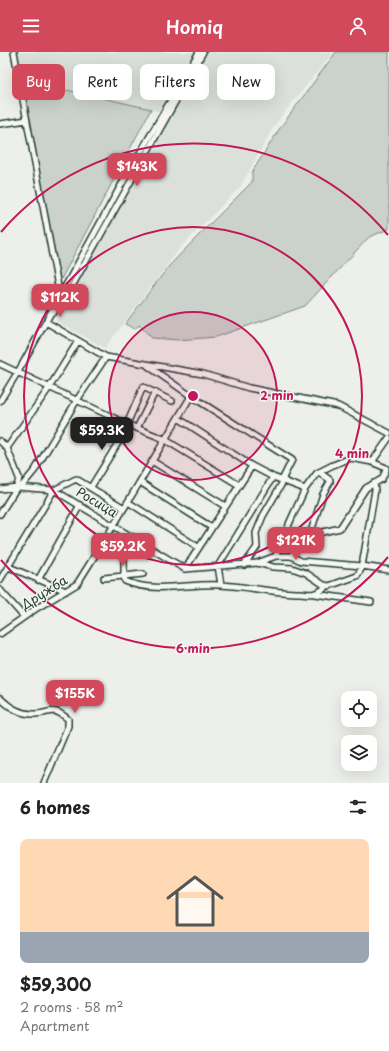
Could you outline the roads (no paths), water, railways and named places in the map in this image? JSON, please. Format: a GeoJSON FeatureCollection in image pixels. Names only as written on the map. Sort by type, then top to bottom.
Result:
{"type":"FeatureCollection","features":[{"type":"Feature","properties":{"kind":"street"},"geometry":{"type":"LineString","coordinates":[[14,52],[62,303]]}},
{"type":"Feature","properties":{"kind":"street"},"geometry":{"type":"LineString","coordinates":[[0,401],[18,372],[130,170],[199,52]]}},
{"type":"Feature","properties":{"kind":"street"},"geometry":{"type":"LineString","coordinates":[[46,322],[62,303],[203,52]]}},
{"type":"Feature","properties":{"kind":"street"},"geometry":{"type":"LineString","coordinates":[[0,124],[27,120]]}},
{"type":"Feature","properties":{"kind":"street"},"geometry":{"type":"LineString","coordinates":[[46,322],[106,357],[203,374],[249,388],[338,406],[389,433]]}},
{"type":"Feature","properties":{"kind":"street"},"geometry":{"type":"LineString","coordinates":[[7,448],[49,388],[78,341]]}},
{"type":"Feature","properties":{"kind":"street"},"geometry":{"type":"LineString","coordinates":[[0,514],[19,487],[36,470],[77,400],[106,357]]}},
{"type":"Feature","properties":{"kind":"street"},"geometry":{"type":"LineString","coordinates":[[0,364],[49,388],[164,439],[238,485]]}},
{"type":"Feature","properties":{"kind":"street"},"geometry":{"type":"LineString","coordinates":[[145,364],[191,396],[292,460],[261,522],[256,535],[257,547],[244,564]]}},
{"type":"Feature","properties":{"kind":"street"},"geometry":{"type":"LineString","coordinates":[[91,487],[128,424],[143,387],[172,401]]}},
{"type":"Feature","properties":{"kind":"street"},"geometry":{"type":"LineString","coordinates":[[138,428],[155,392]]}},
{"type":"Feature","properties":{"kind":"street","name":"Дружба"},"geometry":{"type":"LineString","coordinates":[[0,634],[37,608],[77,584],[191,396]]}},
{"type":"Feature","properties":{"kind":"street"},"geometry":{"type":"LineString","coordinates":[[178,418],[252,466],[273,477],[305,489]]}},
{"type":"Feature","properties":{"kind":"street"},"geometry":{"type":"LineString","coordinates":[[372,462],[389,438]]}},
{"type":"Feature","properties":{"kind":"street"},"geometry":{"type":"LineString","coordinates":[[0,441],[7,448],[18,478],[19,487]]}},
{"type":"Feature","properties":{"kind":"street"},"geometry":{"type":"LineString","coordinates":[[276,556],[278,547],[285,542],[289,524],[305,489],[319,472],[348,458],[372,462],[386,468],[383,478],[366,488],[340,528],[310,535],[291,556]]}},
{"type":"Feature","properties":{"kind":"street"},"geometry":{"type":"LineString","coordinates":[[152,461],[225,506]]}},
{"type":"Feature","properties":{"kind":"street"},"geometry":{"type":"LineString","coordinates":[[185,569],[238,485],[252,466]]}},
{"type":"Feature","properties":{"kind":"street"},"geometry":{"type":"LineString","coordinates":[[310,535],[323,494],[330,482],[330,480],[319,472]]}},
{"type":"Feature","properties":{"kind":"street"},"geometry":{"type":"LineString","coordinates":[[221,585],[218,566],[273,477]]}},
{"type":"Feature","properties":{"kind":"street"},"geometry":{"type":"LineString","coordinates":[[0,580],[54,490],[76,479],[124,508]]}},
{"type":"Feature","properties":{"kind":"street"},"geometry":{"type":"LineString","coordinates":[[140,482],[211,527]]}},
{"type":"Feature","properties":{"kind":"street"},"geometry":{"type":"LineString","coordinates":[[314,594],[324,587],[357,576],[362,566],[375,490],[374,483]]}},
{"type":"Feature","properties":{"kind":"street","name":"Росица"},"geometry":{"type":"LineString","coordinates":[[0,489],[19,487],[54,490],[185,569]]}},
{"type":"Feature","properties":{"kind":"street"},"geometry":{"type":"LineString","coordinates":[[128,502],[198,547]]}},
{"type":"Feature","properties":{"kind":"street"},"geometry":{"type":"LineString","coordinates":[[38,580],[80,505]]}},
{"type":"Feature","properties":{"kind":"street"},"geometry":{"type":"LineString","coordinates":[[133,537],[124,552],[125,581],[130,583],[152,587],[182,587],[206,584],[221,585],[314,594],[371,602]]}},
{"type":"Feature","properties":{"kind":"street"},"geometry":{"type":"LineString","coordinates":[[185,569],[257,563],[276,556],[291,556],[301,561],[362,566],[389,570]]}},
{"type":"Feature","properties":{"kind":"street"},"geometry":{"type":"LineString","coordinates":[[257,563],[273,567],[292,568],[306,573],[324,587],[327,596]]}},
{"type":"Feature","properties":{"kind":"street"},"geometry":{"type":"LineString","coordinates":[[9,567],[66,591]]}},
{"type":"Feature","properties":{"kind":"street"},"geometry":{"type":"LineString","coordinates":[[104,578],[143,574]]}},
{"type":"Feature","properties":{"kind":"street"},"geometry":{"type":"LineString","coordinates":[[0,590],[24,617]]}},
{"type":"Feature","properties":{"kind":"street"},"geometry":{"type":"LineString","coordinates":[[0,698],[8,706],[26,714],[37,714],[52,710],[62,714],[68,719],[68,726],[44,783]]}}]}
